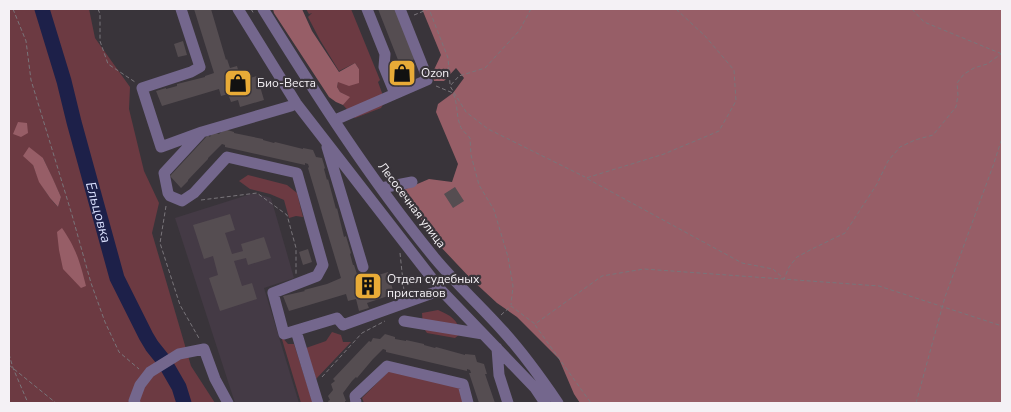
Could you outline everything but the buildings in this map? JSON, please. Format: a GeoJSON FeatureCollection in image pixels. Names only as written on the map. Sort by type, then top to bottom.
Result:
{"type":"FeatureCollection","features":[{"type":"Feature","properties":{"kind":"street"},"geometry":{"type":"LineString","coordinates":[[181,9],[200,67],[191,72],[142,88],[161,146],[296,103]]}},
{"type":"Feature","properties":{"kind":"street"},"geometry":{"type":"LineString","coordinates":[[238,9],[296,103],[441,290],[535,388],[545,403]]}},
{"type":"Feature","properties":{"kind":"street","name":"Лесосечная улица"},"geometry":{"type":"LineString","coordinates":[[263,9],[381,188],[434,258],[494,321],[558,403]]}},
{"type":"Feature","properties":{"kind":"street"},"geometry":{"type":"LineString","coordinates":[[367,9],[384,54],[384,67],[395,94]]}},
{"type":"Feature","properties":{"kind":"street"},"geometry":{"type":"LineString","coordinates":[[335,120],[427,80],[402,14]]}},
{"type":"Feature","properties":{"kind":"street"},"geometry":{"type":"LineString","coordinates":[[202,132],[164,173],[170,196],[182,201],[194,193],[227,157],[297,173],[323,265],[318,276],[273,293],[284,334],[337,318],[343,325],[441,290]]}},
{"type":"Feature","properties":{"kind":"street"},"geometry":{"type":"LineString","coordinates":[[325,141],[363,267]]}},
{"type":"Feature","properties":{"kind":"street"},"geometry":{"type":"LineString","coordinates":[[381,188],[412,182]]}},
{"type":"Feature","properties":{"kind":"street"},"geometry":{"type":"LineString","coordinates":[[404,321],[483,334]]}},
{"type":"Feature","properties":{"kind":"street"},"geometry":{"type":"LineString","coordinates":[[296,330],[318,403]]}},
{"type":"Feature","properties":{"kind":"street"},"geometry":{"type":"LineString","coordinates":[[497,348],[499,375],[508,403]]}},
{"type":"Feature","properties":{"kind":"street"},"geometry":{"type":"LineString","coordinates":[[135,403],[134,401],[140,386],[150,372],[179,354],[204,349],[215,379],[228,403]]}},
{"type":"Feature","properties":{"kind":"street"},"geometry":{"type":"LineString","coordinates":[[356,403],[355,396],[387,366],[463,384],[468,403]]}},
{"type":"Feature","properties":{"kind":"path"},"geometry":{"type":"LineString","coordinates":[[13,9],[26,41],[31,80],[91,283],[105,322],[119,352],[138,369],[150,372]]}},
{"type":"Feature","properties":{"kind":"path"},"geometry":{"type":"LineString","coordinates":[[98,9],[100,14],[100,41],[108,64],[142,88]]}},
{"type":"Feature","properties":{"kind":"path"},"geometry":{"type":"LineString","coordinates":[[402,14],[429,9],[448,58],[450,86],[466,112],[488,129],[586,178],[742,263],[773,269],[784,279]]}},
{"type":"Feature","properties":{"kind":"path"},"geometry":{"type":"LineString","coordinates":[[450,86],[459,76],[485,68],[520,31],[531,9]]}},
{"type":"Feature","properties":{"kind":"path"},"geometry":{"type":"LineString","coordinates":[[586,178],[664,154],[719,131],[736,102],[734,70],[705,36],[676,9]]}},
{"type":"Feature","properties":{"kind":"path"},"geometry":{"type":"LineString","coordinates":[[912,9],[924,22],[1001,54]]}},
{"type":"Feature","properties":{"kind":"path"},"geometry":{"type":"LineString","coordinates":[[784,279],[789,267],[797,257],[845,233],[877,184],[888,161],[900,147],[933,135],[956,106],[958,95],[957,83],[964,74],[974,68],[987,64],[1001,54]]}},
{"type":"Feature","properties":{"kind":"path"},"geometry":{"type":"LineString","coordinates":[[424,81],[453,93],[456,99],[460,127],[470,138],[471,155],[479,185],[494,210],[508,257],[514,286],[511,306],[494,321]]}},
{"type":"Feature","properties":{"kind":"path"},"geometry":{"type":"LineString","coordinates":[[916,403],[942,307],[1002,138]]}},
{"type":"Feature","properties":{"kind":"path"},"geometry":{"type":"LineString","coordinates":[[168,193],[160,243],[180,305],[204,349]]}},
{"type":"Feature","properties":{"kind":"path"},"geometry":{"type":"LineString","coordinates":[[198,200],[257,193],[287,216],[296,248],[295,284]]}},
{"type":"Feature","properties":{"kind":"path"},"geometry":{"type":"LineString","coordinates":[[394,307],[404,291],[399,246]]}},
{"type":"Feature","properties":{"kind":"path"},"geometry":{"type":"LineString","coordinates":[[535,324],[602,276],[644,269],[879,286],[1002,326]]}},
{"type":"Feature","properties":{"kind":"path"},"geometry":{"type":"LineString","coordinates":[[511,306],[535,324],[591,403]]}},
{"type":"Feature","properties":{"kind":"path"},"geometry":{"type":"LineString","coordinates":[[313,387],[362,333],[388,320]]}},
{"type":"Feature","properties":{"kind":"path"},"geometry":{"type":"LineString","coordinates":[[9,354],[28,403]]}},
{"type":"Feature","properties":{"kind":"path"},"geometry":{"type":"LineString","coordinates":[[9,365],[56,403]]}},
{"type":"Feature","properties":{"kind":"shaded area"},"geometry":{"type":"Polygon","coordinates":[[[9,9],[89,9],[95,38],[130,87],[129,109],[144,171],[159,203],[152,233],[191,366],[215,403],[9,403],[9,9]],[[43,158],[33,165],[38,177],[46,193],[58,207],[61,197],[43,158]]]}},
{"type":"Feature","properties":{"kind":"shaded area"},"geometry":{"type":"Polygon","coordinates":[[[273,9],[302,9],[312,31],[339,72],[355,63],[359,69],[359,83],[349,86],[338,82],[337,87],[340,92],[350,97],[343,105],[329,97],[273,9]]]}},
{"type":"Feature","properties":{"kind":"shaded area"},"geometry":{"type":"Polygon","coordinates":[[[306,9],[351,9],[380,80],[378,82],[385,101],[381,108],[355,118],[343,105],[349,97],[340,92],[337,87],[338,82],[359,69],[355,63],[339,71],[308,17],[312,13],[309,14],[306,9]]]}},
{"type":"Feature","properties":{"kind":"shaded area"},"geometry":{"type":"Polygon","coordinates":[[[422,9],[1002,9],[1002,403],[580,403],[574,394],[559,359],[517,317],[497,303],[472,280],[439,245],[401,191],[429,179],[452,182],[458,164],[436,112],[438,104],[453,93],[464,78],[456,68],[444,81],[434,81],[432,74],[441,55],[422,9]]]}},
{"type":"Feature","properties":{"kind":"shaded area"},"geometry":{"type":"Polygon","coordinates":[[[18,122],[27,123],[28,133],[21,137],[13,134],[18,122]]]}},
{"type":"Feature","properties":{"kind":"shaded area"},"geometry":{"type":"Polygon","coordinates":[[[29,147],[43,158],[61,197],[58,207],[39,182],[33,165],[23,156],[29,147]]]}},
{"type":"Feature","properties":{"kind":"shaded area"},"geometry":{"type":"Polygon","coordinates":[[[248,175],[287,185],[297,193],[303,217],[289,218],[284,200],[250,189],[239,181],[248,175]]]}},
{"type":"Feature","properties":{"kind":"shaded area"},"geometry":{"type":"Polygon","coordinates":[[[254,193],[271,198],[294,278],[264,288],[299,403],[235,403],[175,218],[254,193]]]}},
{"type":"Feature","properties":{"kind":"shaded area"},"geometry":{"type":"Polygon","coordinates":[[[62,228],[71,242],[79,262],[86,286],[81,288],[63,269],[57,232],[62,228]]]}},
{"type":"Feature","properties":{"kind":"shaded area"},"geometry":{"type":"Polygon","coordinates":[[[438,310],[450,316],[458,325],[460,334],[455,338],[427,333],[423,327],[422,313],[438,310]]]}},
{"type":"Feature","properties":{"kind":"shaded area"},"geometry":{"type":"Polygon","coordinates":[[[332,332],[341,335],[343,342],[351,342],[316,379],[306,348],[326,341],[332,332]]]}},
{"type":"Feature","properties":{"kind":"shaded area"},"geometry":{"type":"Polygon","coordinates":[[[281,336],[288,344],[294,344],[313,403],[301,403],[281,336]]]}},
{"type":"Feature","properties":{"kind":"shaded area"},"geometry":{"type":"Polygon","coordinates":[[[391,369],[459,387],[465,403],[364,403],[362,398],[391,369]]]}},
{"type":"Feature","properties":{"kind":"waterway","name":"Ельцовка"},"geometry":{"type":"LineString","coordinates":[[42,9],[64,81],[117,278],[146,336],[164,361],[179,387],[184,403]]}},
{"type":"Feature","properties":{"kind":"place","name":"Ozon"},"geometry":{"type":"Point","coordinates":[402,73]}},
{"type":"Feature","properties":{"kind":"place","name":"Био-Веста"},"geometry":{"type":"Point","coordinates":[238,83]}},
{"type":"Feature","properties":{"kind":"place","name":"Отдел судебных приставов"},"geometry":{"type":"Point","coordinates":[368,286]}}]}
